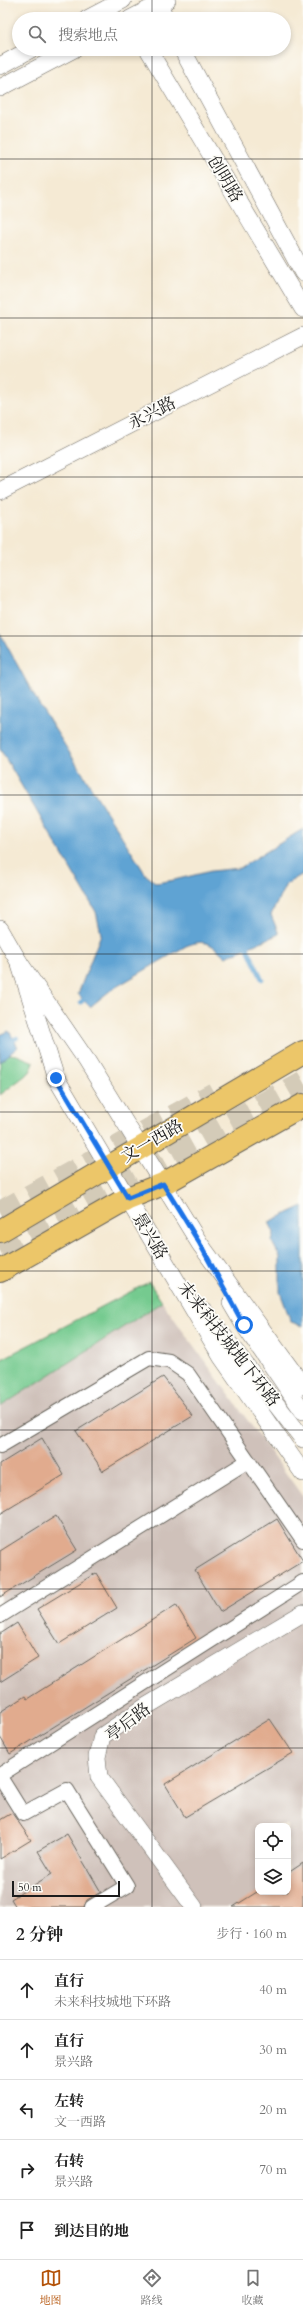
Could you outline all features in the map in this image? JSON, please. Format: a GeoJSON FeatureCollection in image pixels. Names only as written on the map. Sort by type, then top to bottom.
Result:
{"type":"FeatureCollection","features":[{"type":"Feature","properties":{"kind":"main road","name":"文一西路"},"geometry":{"type":"LineString","coordinates":[[0,1231],[303,1052]]}},
{"type":"Feature","properties":{"kind":"main road"},"geometry":{"type":"LineString","coordinates":[[0,1271],[128,1198],[163,1184],[303,1105]]}},
{"type":"Feature","properties":{"kind":"street"},"geometry":{"type":"LineString","coordinates":[[100,12],[121,0],[127,12]]}},
{"type":"Feature","properties":{"kind":"street"},"geometry":{"type":"LineString","coordinates":[[147,12],[162,6]]}},
{"type":"Feature","properties":{"kind":"street"},"geometry":{"type":"LineString","coordinates":[[0,66],[18,56]]}},
{"type":"Feature","properties":{"kind":"street"},"geometry":{"type":"LineString","coordinates":[[0,88],[61,56]]}},
{"type":"Feature","properties":{"kind":"street","name":"创明路"},"geometry":{"type":"LineString","coordinates":[[152,56],[303,309]]}},
{"type":"Feature","properties":{"kind":"street","name":"创明路"},"geometry":{"type":"LineString","coordinates":[[186,56],[303,273]]}},
{"type":"Feature","properties":{"kind":"street","name":"永兴路"},"geometry":{"type":"LineString","coordinates":[[0,491],[303,336]]}},
{"type":"Feature","properties":{"kind":"street","name":"景兴路"},"geometry":{"type":"LineString","coordinates":[[0,929],[19,962],[87,1061],[200,1244],[303,1386]]}},
{"type":"Feature","properties":{"kind":"street","name":"景兴路"},"geometry":{"type":"LineString","coordinates":[[19,962],[56,1078],[221,1356],[303,1473]]}},
{"type":"Feature","properties":{"kind":"street","name":"未来科技城地下环路"},"geometry":{"type":"LineString","coordinates":[[200,1244],[244,1325],[303,1411]]}},
{"type":"Feature","properties":{"kind":"street","name":"未来科技城地下环路"},"geometry":{"type":"LineString","coordinates":[[169,1268],[230,1343],[303,1439]]}},
{"type":"Feature","properties":{"kind":"street"},"geometry":{"type":"LineString","coordinates":[[0,1446],[149,1358],[168,1361],[188,1374],[303,1540]]}},
{"type":"Feature","properties":{"kind":"street"},"geometry":{"type":"LineString","coordinates":[[0,1616],[248,1461]]}},
{"type":"Feature","properties":{"kind":"street"},"geometry":{"type":"LineString","coordinates":[[92,1907],[127,1886],[67,1790],[23,1814],[0,1776],[303,1582]]}},
{"type":"Feature","properties":{"kind":"street","name":"亭后路"},"geometry":{"type":"LineString","coordinates":[[194,1907],[99,1777],[97,1757],[102,1736],[145,1707],[303,1613]]}},
{"type":"Feature","properties":{"kind":"shaded area"},"geometry":{"type":"Polygon","coordinates":[[[162,1302],[303,1497],[303,1907],[0,1907],[0,1407],[162,1302]]]}},
{"type":"Feature","properties":{"kind":"green space"},"geometry":{"type":"Polygon","coordinates":[[[0,1053],[17,1055],[34,1062],[30,1072],[0,1095],[0,1053]]]}},
{"type":"Feature","properties":{"kind":"green space"},"geometry":{"type":"Polygon","coordinates":[[[149,1282],[162,1302],[0,1407],[0,1360],[149,1282]]]}},
{"type":"Feature","properties":{"kind":"water"},"geometry":{"type":"Polygon","coordinates":[[[0,633],[36,699],[146,875],[156,883],[211,871],[240,868],[303,829],[303,874],[286,884],[271,915],[279,934],[226,957],[208,944],[199,943],[186,946],[111,990],[90,1007],[78,994],[101,934],[96,912],[0,749],[0,633]]]}},
{"type":"Feature","properties":{"kind":"water"},"geometry":{"type":"Polygon","coordinates":[[[9,1031],[18,1047],[0,1062],[0,1035],[9,1031]]]}},
{"type":"Feature","properties":{"kind":"water"},"geometry":{"type":"Polygon","coordinates":[[[303,1206],[303,1326],[291,1322],[280,1292],[280,1257],[272,1242],[274,1233],[269,1222],[303,1206]]]}},
{"type":"Feature","properties":{"kind":"building"},"geometry":{"type":"Polygon","coordinates":[[[163,1377],[193,1416],[103,1471],[76,1431],[163,1377]]]}},
{"type":"Feature","properties":{"kind":"building"},"geometry":{"type":"Polygon","coordinates":[[[42,1438],[64,1475],[0,1514],[0,1464],[42,1438]]]}},
{"type":"Feature","properties":{"kind":"building"},"geometry":{"type":"Polygon","coordinates":[[[56,1516],[77,1550],[0,1597],[0,1551],[56,1516]]]}},
{"type":"Feature","properties":{"kind":"building"},"geometry":{"type":"Polygon","coordinates":[[[277,1519],[303,1561],[220,1612],[195,1570],[277,1519]]]}},
{"type":"Feature","properties":{"kind":"building"},"geometry":{"type":"Polygon","coordinates":[[[96,1573],[117,1608],[59,1644],[37,1609],[96,1573]]]}},
{"type":"Feature","properties":{"kind":"building"},"geometry":{"type":"Polygon","coordinates":[[[176,1605],[196,1638],[10,1754],[0,1737],[0,1712],[25,1696],[27,1699],[176,1605]]]}},
{"type":"Feature","properties":{"kind":"building"},"geometry":{"type":"Polygon","coordinates":[[[17,1623],[38,1658],[0,1682],[0,1634],[17,1623]]]}},
{"type":"Feature","properties":{"kind":"building"},"geometry":{"type":"Polygon","coordinates":[[[270,1719],[293,1753],[185,1817],[165,1784],[270,1719]]]}},
{"type":"Feature","properties":{"kind":"building"},"geometry":{"type":"Polygon","coordinates":[[[12,1813],[31,1840],[0,1859],[0,1820],[12,1813]]]}},
{"type":"Feature","properties":{"kind":"building"},"geometry":{"type":"Polygon","coordinates":[[[67,1834],[101,1892],[87,1900],[84,1907],[16,1907],[11,1899],[52,1874],[38,1851],[67,1834]]]}},
{"type":"Feature","properties":{"kind":"building"},"geometry":{"type":"Polygon","coordinates":[[[303,1863],[303,1907],[233,1907],[255,1893],[255,1895],[291,1895],[291,1871],[303,1863]]]}},
{"type":"Feature","properties":{"kind":"waterway"},"geometry":{"type":"LineString","coordinates":[[245,943],[262,979]]}},
{"type":"Feature","properties":{"kind":"waterway"},"geometry":{"type":"LineString","coordinates":[[81,1002],[88,996]]}},
{"type":"Feature","properties":{"kind":"waterway"},"geometry":{"type":"LineString","coordinates":[[0,1046],[17,1038]]}},
{"type":"Feature","properties":{"kind":"tunnel"},"geometry":{"type":"LineString","coordinates":[[0,1251],[303,1081]]}},
{"type":"Feature","properties":{"kind":"tunnel"},"geometry":{"type":"LineString","coordinates":[[0,1212],[214,1093]]}},
{"type":"Feature","properties":{"kind":"route"},"geometry":{"type":"LineString","coordinates":[[56,1078],[128,1198],[163,1184],[200,1244],[244,1325]]}}]}
